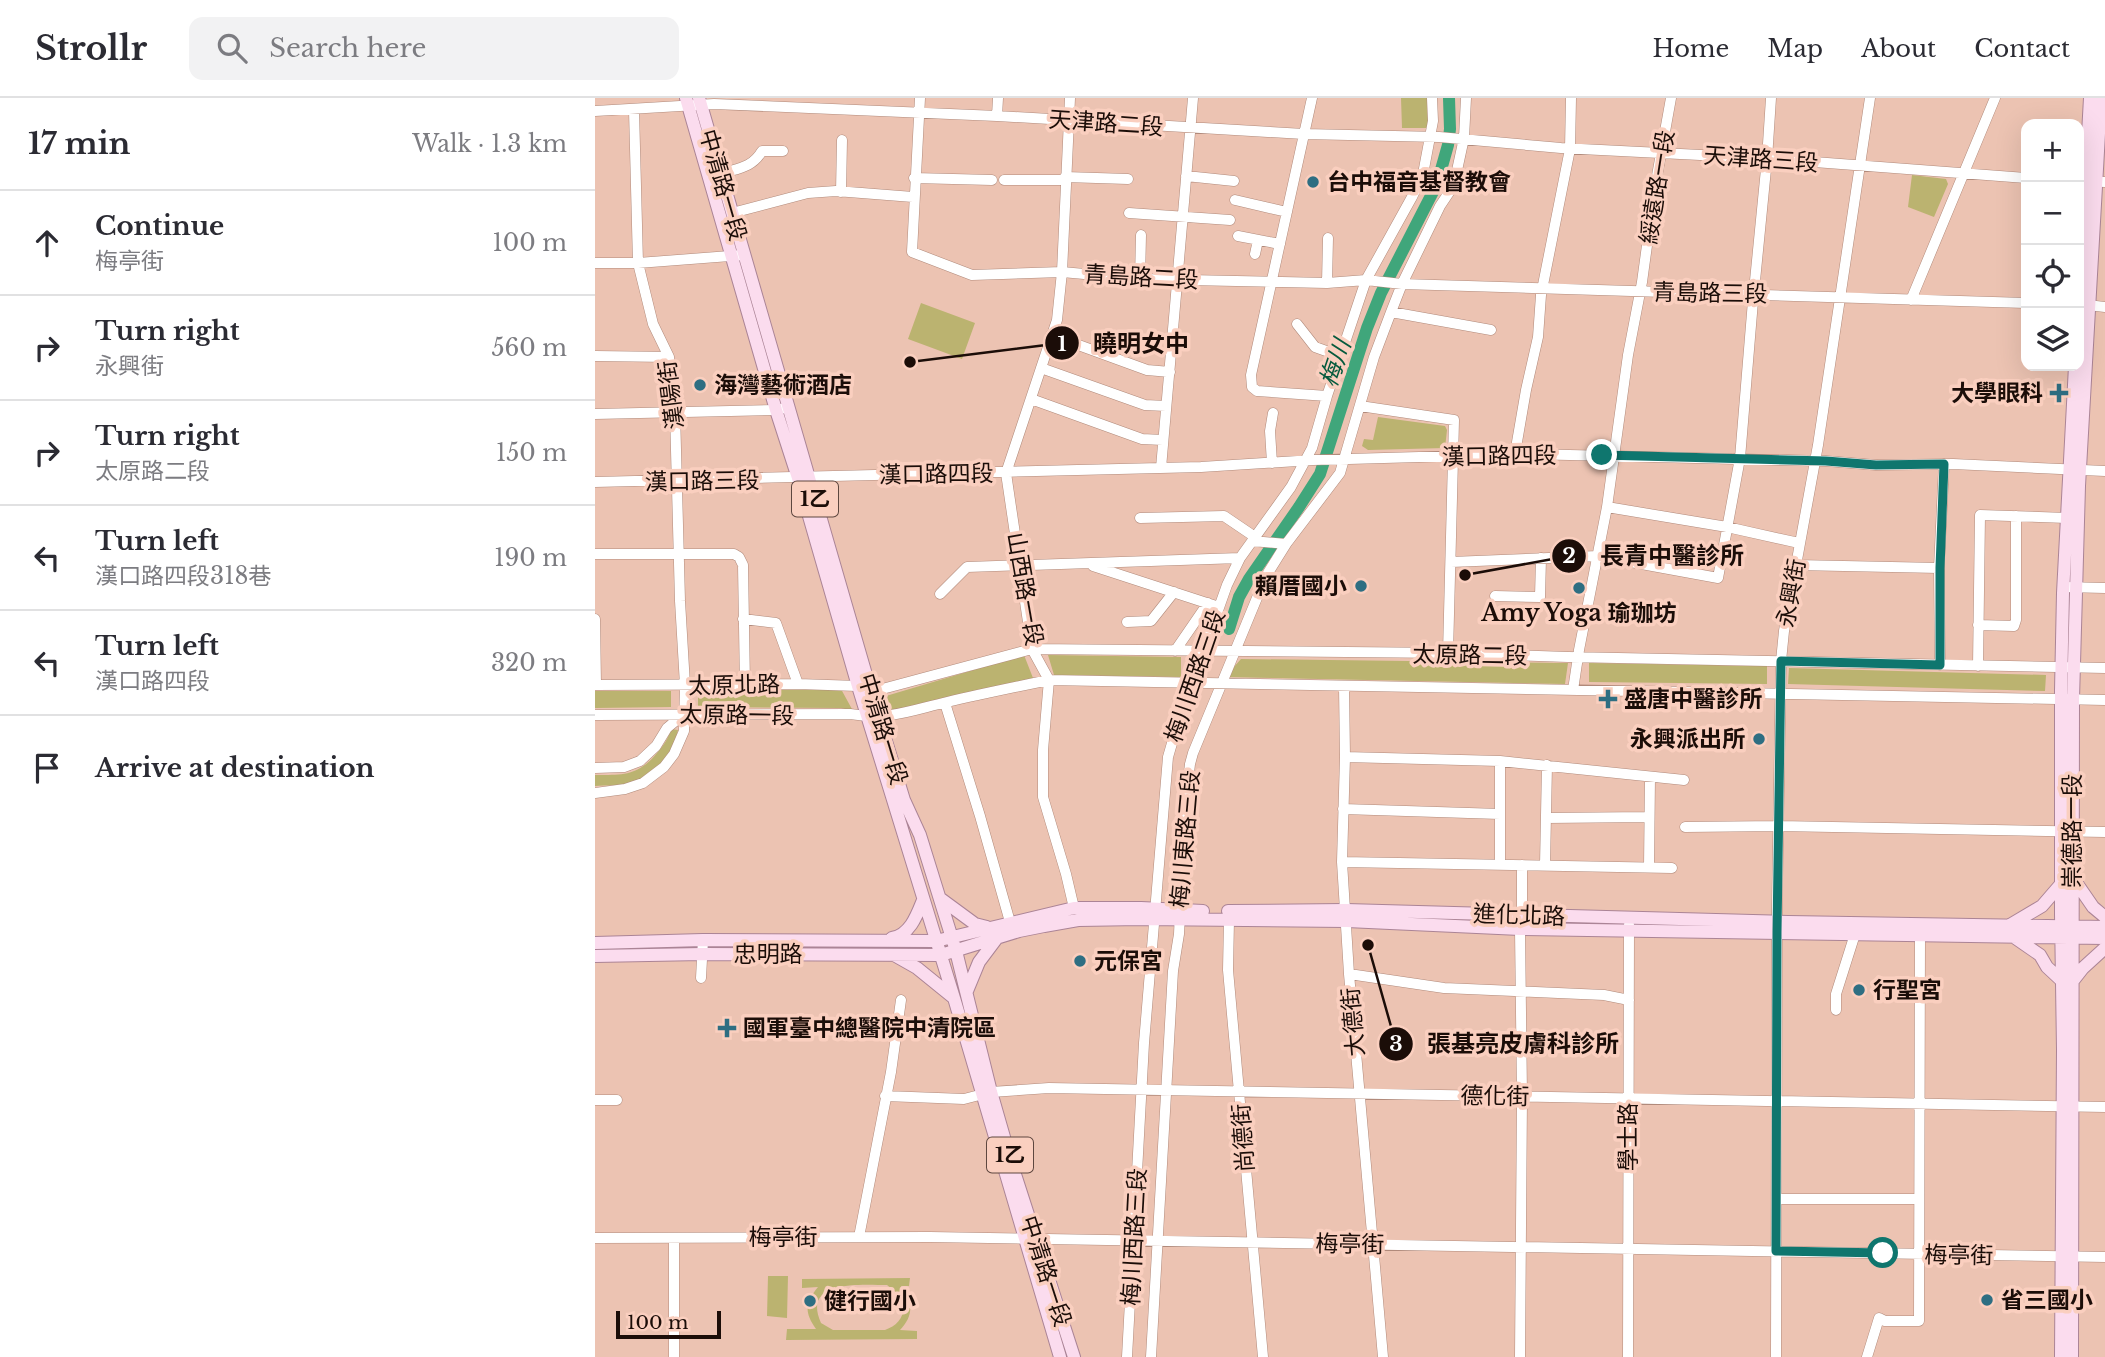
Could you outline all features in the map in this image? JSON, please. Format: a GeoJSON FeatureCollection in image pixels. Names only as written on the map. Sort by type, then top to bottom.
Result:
{"type":"FeatureCollection","features":[{"type":"Feature","properties":{"kind":"main road"},"geometry":{"type":"LineString","coordinates":[[2090,98],[2092,182]]}},
{"type":"Feature","properties":{"kind":"main road"},"geometry":{"type":"LineString","coordinates":[[2092,182],[2101,98]]}},
{"type":"Feature","properties":{"kind":"main road","name":"中清路一段"},"geometry":{"type":"LineString","coordinates":[[693,102],[732,213],[737,256],[789,407],[804,478],[857,685],[874,717],[904,800],[920,835],[956,950],[967,992],[986,1093]]}},
{"type":"Feature","properties":{"kind":"main road","name":"中清路一段"},"geometry":{"type":"LineString","coordinates":[[693,102],[737,256],[776,410],[804,478],[871,692],[874,717],[923,900],[1030,1239],[1060,1357]]}},
{"type":"Feature","properties":{"kind":"main road","name":"崇德路一段"},"geometry":{"type":"LineString","coordinates":[[2084,278],[2092,182]]}},
{"type":"Feature","properties":{"kind":"main road","name":"崇德路一段"},"geometry":{"type":"LineString","coordinates":[[2072,1357],[2067,1257],[2067,699],[2082,308]]}},
{"type":"Feature","properties":{"kind":"main road","name":"崇德路一段"},"geometry":{"type":"LineString","coordinates":[[2070,587],[2067,518],[2075,470],[2075,371]]}},
{"type":"Feature","properties":{"kind":"main road"},"geometry":{"type":"LineString","coordinates":[[2105,917],[2067,881],[2012,931],[2041,956],[2047,967],[2067,981],[2105,948]]}},
{"type":"Feature","properties":{"kind":"main road"},"geometry":{"type":"LineString","coordinates":[[940,898],[975,924],[988,927]]}},
{"type":"Feature","properties":{"kind":"main road"},"geometry":{"type":"LineString","coordinates":[[881,940],[899,937],[914,923],[923,900]]}},
{"type":"Feature","properties":{"kind":"main road","name":"進化北路"},"geometry":{"type":"LineString","coordinates":[[936,941],[1074,908],[1179,915],[1346,916],[1521,922],[2067,932],[2105,938]]}},
{"type":"Feature","properties":{"kind":"main road","name":"進化北路"},"geometry":{"type":"LineString","coordinates":[[941,955],[1044,926],[1078,920],[1156,914]]}},
{"type":"Feature","properties":{"kind":"main road","name":"進化北路"},"geometry":{"type":"LineString","coordinates":[[1179,915],[1229,920],[1346,916]]}},
{"type":"Feature","properties":{"kind":"main road","name":"進化北路"},"geometry":{"type":"LineString","coordinates":[[1777,927],[1856,934],[1920,935],[2012,931]]}},
{"type":"Feature","properties":{"kind":"main road","name":"進化北路"},"geometry":{"type":"LineString","coordinates":[[2067,932],[2105,927]]}},
{"type":"Feature","properties":{"kind":"main road"},"geometry":{"type":"LineString","coordinates":[[967,992],[979,962],[998,937]]}},
{"type":"Feature","properties":{"kind":"main road","name":"忠明路"},"geometry":{"type":"LineString","coordinates":[[595,943],[703,940],[936,941]]}},
{"type":"Feature","properties":{"kind":"main road"},"geometry":{"type":"LineString","coordinates":[[894,955],[917,968],[954,998]]}},
{"type":"Feature","properties":{"kind":"main road","name":"忠明路"},"geometry":{"type":"LineString","coordinates":[[595,956],[941,955]]}},
{"type":"Feature","properties":{"kind":"main road","name":"中清路一段"},"geometry":{"type":"LineString","coordinates":[[1030,1239],[1074,1357]]}},
{"type":"Feature","properties":{"kind":"main road","name":"崇德路一段"},"geometry":{"type":"LineString","coordinates":[[2061,1357],[2067,1257]]}},
{"type":"Feature","properties":{"kind":"street"},"geometry":{"type":"LineString","coordinates":[[732,213],[808,193],[841,192],[913,197],[920,98]]}},
{"type":"Feature","properties":{"kind":"street"},"geometry":{"type":"LineString","coordinates":[[997,116],[998,98]]}},
{"type":"Feature","properties":{"kind":"street"},"geometry":{"type":"LineString","coordinates":[[1006,473],[1057,320],[1062,272],[1070,98]]}},
{"type":"Feature","properties":{"kind":"street"},"geometry":{"type":"LineString","coordinates":[[1161,468],[1193,98]]}},
{"type":"Feature","properties":{"kind":"street"},"geometry":{"type":"LineString","coordinates":[[1312,98],[1251,375],[1251,387],[1257,391],[1327,396]]}},
{"type":"Feature","properties":{"kind":"street","name":"梅川西路三段"},"geometry":{"type":"LineString","coordinates":[[1127,1357],[1145,1043],[1168,757],[1219,607],[1240,558],[1309,461],[1340,356],[1370,281],[1423,174],[1436,137],[1432,98]]}},
{"type":"Feature","properties":{"kind":"street","name":"梅川東路三段"},"geometry":{"type":"LineString","coordinates":[[1151,1357],[1174,971],[1179,934],[1185,807],[1190,764],[1266,576],[1284,544],[1340,473],[1341,460],[1398,284],[1450,191],[1456,175],[1466,98]]}},
{"type":"Feature","properties":{"kind":"street"},"geometry":{"type":"LineString","coordinates":[[1517,454],[1517,442],[1538,337],[1543,289],[1570,149],[1571,98]]}},
{"type":"Feature","properties":{"kind":"street","name":"綏遠路一段"},"geometry":{"type":"LineString","coordinates":[[1573,690],[1607,507],[1628,355],[1671,98]]}},
{"type":"Feature","properties":{"kind":"street"},"geometry":{"type":"LineString","coordinates":[[1451,562],[1598,556],[1718,579],[1740,458],[1771,98]]}},
{"type":"Feature","properties":{"kind":"street","name":"永興街"},"geometry":{"type":"LineString","coordinates":[[1776,1357],[1781,661],[1871,98]]}},
{"type":"Feature","properties":{"kind":"street"},"geometry":{"type":"LineString","coordinates":[[1911,300],[1995,98]]}},
{"type":"Feature","properties":{"kind":"street","name":"天津路二段"},"geometry":{"type":"LineString","coordinates":[[595,111],[634,110],[693,102],[808,103],[920,113],[1190,128],[1459,138]]}},
{"type":"Feature","properties":{"kind":"street","name":"漢陽街"},"geometry":{"type":"LineString","coordinates":[[595,793],[625,789],[643,783],[664,767],[674,754],[684,731],[685,685],[675,412],[669,357],[653,324],[638,263],[634,110]]}},
{"type":"Feature","properties":{"kind":"street","name":"天津路三段"},"geometry":{"type":"LineString","coordinates":[[1459,138],[1570,149],[1767,159],[2021,178]]}},
{"type":"Feature","properties":{"kind":"street"},"geometry":{"type":"LineString","coordinates":[[841,192],[842,140]]}},
{"type":"Feature","properties":{"kind":"street"},"geometry":{"type":"LineString","coordinates":[[720,174],[751,165],[762,151],[783,151]]}},
{"type":"Feature","properties":{"kind":"street"},"geometry":{"type":"LineString","coordinates":[[1186,176],[1234,181]]}},
{"type":"Feature","properties":{"kind":"street"},"geometry":{"type":"LineString","coordinates":[[914,178],[992,180]]}},
{"type":"Feature","properties":{"kind":"street"},"geometry":{"type":"LineString","coordinates":[[1004,180],[1128,179]]}},
{"type":"Feature","properties":{"kind":"street","name":"青島路二段"},"geometry":{"type":"LineString","coordinates":[[913,197],[912,252],[972,275],[1062,272],[1140,279],[1327,283],[1370,281],[1398,284]]}},
{"type":"Feature","properties":{"kind":"street"},"geometry":{"type":"LineString","coordinates":[[1235,200],[1287,212]]}},
{"type":"Feature","properties":{"kind":"street"},"geometry":{"type":"LineString","coordinates":[[1129,212],[1230,220]]}},
{"type":"Feature","properties":{"kind":"street"},"geometry":{"type":"LineString","coordinates":[[1140,279],[1141,235]]}},
{"type":"Feature","properties":{"kind":"street"},"geometry":{"type":"LineString","coordinates":[[1238,236],[1280,244]]}},
{"type":"Feature","properties":{"kind":"street"},"geometry":{"type":"LineString","coordinates":[[1327,283],[1328,238]]}},
{"type":"Feature","properties":{"kind":"street"},"geometry":{"type":"LineString","coordinates":[[1255,254],[1258,240]]}},
{"type":"Feature","properties":{"kind":"street"},"geometry":{"type":"LineString","coordinates":[[595,263],[638,263],[737,256]]}},
{"type":"Feature","properties":{"kind":"street","name":"青島路三段"},"geometry":{"type":"LineString","coordinates":[[1398,284],[2021,303]]}},
{"type":"Feature","properties":{"kind":"street"},"geometry":{"type":"LineString","coordinates":[[2084,302],[2105,307]]}},
{"type":"Feature","properties":{"kind":"street"},"geometry":{"type":"LineString","coordinates":[[1391,312],[1491,330]]}},
{"type":"Feature","properties":{"kind":"street"},"geometry":{"type":"LineString","coordinates":[[1297,324],[1315,347],[1340,356]]}},
{"type":"Feature","properties":{"kind":"street"},"geometry":{"type":"LineString","coordinates":[[1051,335],[1147,370],[1170,372]]}},
{"type":"Feature","properties":{"kind":"street"},"geometry":{"type":"LineString","coordinates":[[595,356],[669,357]]}},
{"type":"Feature","properties":{"kind":"street"},"geometry":{"type":"LineString","coordinates":[[1041,368],[1145,405],[1166,406]]}},
{"type":"Feature","properties":{"kind":"street"},"geometry":{"type":"LineString","coordinates":[[1031,399],[1142,439],[1163,440]]}},
{"type":"Feature","properties":{"kind":"street"},"geometry":{"type":"LineString","coordinates":[[1360,405],[1454,420],[1448,653]]}},
{"type":"Feature","properties":{"kind":"street"},"geometry":{"type":"LineString","coordinates":[[595,414],[776,410],[789,407]]}},
{"type":"Feature","properties":{"kind":"street"},"geometry":{"type":"LineString","coordinates":[[1272,463],[1270,431],[1273,413]]}},
{"type":"Feature","properties":{"kind":"street","name":"漢口路四段"},"geometry":{"type":"LineString","coordinates":[[804,478],[1517,454],[1815,460],[1876,465],[1944,464],[2105,471]]}},
{"type":"Feature","properties":{"kind":"street"},"geometry":{"type":"LineString","coordinates":[[1940,665],[1944,464]]}},
{"type":"Feature","properties":{"kind":"street","name":"山西路一段"},"geometry":{"type":"LineString","coordinates":[[1006,473],[1032,649],[1049,680]]}},
{"type":"Feature","properties":{"kind":"street","name":"漢口路三段"},"geometry":{"type":"LineString","coordinates":[[595,482],[804,478]]}},
{"type":"Feature","properties":{"kind":"street"},"geometry":{"type":"LineString","coordinates":[[1607,507],[1727,527],[1800,543]]}},
{"type":"Feature","properties":{"kind":"street"},"geometry":{"type":"LineString","coordinates":[[1978,666],[1980,515],[2067,518]]}},
{"type":"Feature","properties":{"kind":"street"},"geometry":{"type":"LineString","coordinates":[[1140,518],[1224,516],[1254,540],[1284,544]]}},
{"type":"Feature","properties":{"kind":"street"},"geometry":{"type":"LineString","coordinates":[[1978,625],[2014,626],[2016,621],[2016,516]]}},
{"type":"Feature","properties":{"kind":"street"},"geometry":{"type":"LineString","coordinates":[[595,554],[734,554],[739,557],[743,565],[745,686]]}},
{"type":"Feature","properties":{"kind":"street"},"geometry":{"type":"LineString","coordinates":[[940,594],[967,567],[1240,558]]}},
{"type":"Feature","properties":{"kind":"street"},"geometry":{"type":"LineString","coordinates":[[1495,596],[1540,597],[1541,558]]}},
{"type":"Feature","properties":{"kind":"street"},"geometry":{"type":"LineString","coordinates":[[1086,564],[1219,607]]}},
{"type":"Feature","properties":{"kind":"street"},"geometry":{"type":"LineString","coordinates":[[1796,565],[1940,568]]}},
{"type":"Feature","properties":{"kind":"street"},"geometry":{"type":"LineString","coordinates":[[2070,587],[2105,588]]}},
{"type":"Feature","properties":{"kind":"street"},"geometry":{"type":"LineString","coordinates":[[1127,622],[1151,621],[1174,592]]}},
{"type":"Feature","properties":{"kind":"street","name":"梅川西路三段"},"geometry":{"type":"LineString","coordinates":[[1175,651],[1208,603]]}},
{"type":"Feature","properties":{"kind":"street"},"geometry":{"type":"LineString","coordinates":[[595,618],[595,685]]}},
{"type":"Feature","properties":{"kind":"street"},"geometry":{"type":"LineString","coordinates":[[743,620],[776,623],[798,684]]}},
{"type":"Feature","properties":{"kind":"street","name":"太原路二段"},"geometry":{"type":"LineString","coordinates":[[871,692],[1032,649],[1448,653],[2105,668]]}},
{"type":"Feature","properties":{"kind":"street"},"geometry":{"type":"LineString","coordinates":[[1049,680],[1043,750],[1043,797],[1074,908]]}},
{"type":"Feature","properties":{"kind":"street","name":"太原路二段"},"geometry":{"type":"LineString","coordinates":[[874,717],[901,715],[1049,680],[2105,700]]}},
{"type":"Feature","properties":{"kind":"street","name":"太原北路"},"geometry":{"type":"LineString","coordinates":[[595,685],[857,685],[871,692]]}},
{"type":"Feature","properties":{"kind":"street","name":"大德街"},"geometry":{"type":"LineString","coordinates":[[1344,686],[1342,862],[1349,974],[1383,1357]]}},
{"type":"Feature","properties":{"kind":"street"},"geometry":{"type":"LineString","coordinates":[[945,703],[1010,922]]}},
{"type":"Feature","properties":{"kind":"street"},"geometry":{"type":"LineString","coordinates":[[595,768],[624,767],[640,761],[656,746],[667,728],[684,714]]}},
{"type":"Feature","properties":{"kind":"street","name":"太原路一段"},"geometry":{"type":"LineString","coordinates":[[595,715],[850,714],[874,717]]}},
{"type":"Feature","properties":{"kind":"street"},"geometry":{"type":"LineString","coordinates":[[1345,757],[1500,761],[1684,780]]}},
{"type":"Feature","properties":{"kind":"street"},"geometry":{"type":"LineString","coordinates":[[1500,761],[1500,864]]}},
{"type":"Feature","properties":{"kind":"street"},"geometry":{"type":"LineString","coordinates":[[1545,865],[1547,765]]}},
{"type":"Feature","properties":{"kind":"street"},"geometry":{"type":"LineString","coordinates":[[1649,867],[1650,777]]}},
{"type":"Feature","properties":{"kind":"street"},"geometry":{"type":"LineString","coordinates":[[1343,809],[1500,814]]}},
{"type":"Feature","properties":{"kind":"street"},"geometry":{"type":"LineString","coordinates":[[1546,818],[1649,817]]}},
{"type":"Feature","properties":{"kind":"street"},"geometry":{"type":"LineString","coordinates":[[1685,827],[2105,832]]}},
{"type":"Feature","properties":{"kind":"street"},"geometry":{"type":"LineString","coordinates":[[1342,862],[1672,867]]}},
{"type":"Feature","properties":{"kind":"street"},"geometry":{"type":"LineString","coordinates":[[1520,1357],[1523,865]]}},
{"type":"Feature","properties":{"kind":"street","name":"尚德街"},"geometry":{"type":"LineString","coordinates":[[1229,920],[1228,970],[1263,1357]]}},
{"type":"Feature","properties":{"kind":"street","name":"學士路"},"geometry":{"type":"LineString","coordinates":[[1628,1357],[1629,924]]}},
{"type":"Feature","properties":{"kind":"street"},"geometry":{"type":"LineString","coordinates":[[1836,1010],[1836,994],[1856,934]]}},
{"type":"Feature","properties":{"kind":"street"},"geometry":{"type":"LineString","coordinates":[[1867,1357],[1879,1318],[1885,1321],[1919,1321],[1920,935]]}},
{"type":"Feature","properties":{"kind":"street"},"geometry":{"type":"LineString","coordinates":[[701,978],[703,940]]}},
{"type":"Feature","properties":{"kind":"street"},"geometry":{"type":"LineString","coordinates":[[1349,974],[1444,988],[1604,995],[1629,1000]]}},
{"type":"Feature","properties":{"kind":"street"},"geometry":{"type":"LineString","coordinates":[[859,1237],[891,1072],[901,1000]]}},
{"type":"Feature","properties":{"kind":"street","name":"德化街"},"geometry":{"type":"LineString","coordinates":[[885,1096],[955,1099],[986,1093],[1049,1088],[2105,1107]]}},
{"type":"Feature","properties":{"kind":"street"},"geometry":{"type":"LineString","coordinates":[[595,1100],[617,1100]]}},
{"type":"Feature","properties":{"kind":"street"},"geometry":{"type":"LineString","coordinates":[[1777,1199],[1919,1199]]}},
{"type":"Feature","properties":{"kind":"street","name":"梅亭街"},"geometry":{"type":"LineString","coordinates":[[595,1238],[1134,1240],[2105,1257]]}},
{"type":"Feature","properties":{"kind":"street"},"geometry":{"type":"LineString","coordinates":[[674,1238],[674,1357]]}},
{"type":"Feature","properties":{"kind":"shaded area"},"geometry":{"type":"Polygon","coordinates":[[[1401,98],[1428,98],[1429,128],[1402,128],[1401,98]]]}},
{"type":"Feature","properties":{"kind":"shaded area"},"geometry":{"type":"Polygon","coordinates":[[[1912,175],[1946,179],[1948,184],[1934,217],[1908,207],[1912,175]]]}},
{"type":"Feature","properties":{"kind":"shaded area"},"geometry":{"type":"Polygon","coordinates":[[[921,303],[975,323],[962,359],[908,339],[921,303]]]}},
{"type":"Feature","properties":{"kind":"shaded area"},"geometry":{"type":"Polygon","coordinates":[[[1378,417],[1445,426],[1445,448],[1368,450],[1362,446],[1364,439],[1373,440],[1378,417]]]}},
{"type":"Feature","properties":{"kind":"shaded area"},"geometry":{"type":"Polygon","coordinates":[[[1024,655],[1033,678],[891,713],[886,696],[1024,655]]]}},
{"type":"Feature","properties":{"kind":"shaded area"},"geometry":{"type":"Polygon","coordinates":[[[1048,655],[1181,657],[1181,677],[1054,675],[1048,655]]]}},
{"type":"Feature","properties":{"kind":"shaded area"},"geometry":{"type":"Polygon","coordinates":[[[1241,659],[1568,663],[1565,684],[1225,677],[1241,659]]]}},
{"type":"Feature","properties":{"kind":"shaded area"},"geometry":{"type":"Polygon","coordinates":[[[1589,663],[1767,666],[1767,684],[1589,682],[1589,663]]]}},
{"type":"Feature","properties":{"kind":"shaded area"},"geometry":{"type":"Polygon","coordinates":[[[1789,668],[2046,675],[2045,691],[1788,684],[1789,668]]]}},
{"type":"Feature","properties":{"kind":"shaded area"},"geometry":{"type":"Polygon","coordinates":[[[841,689],[853,711],[841,708],[698,707],[698,691],[841,689]]]}},
{"type":"Feature","properties":{"kind":"shaded area"},"geometry":{"type":"Polygon","coordinates":[[[595,691],[671,691],[671,707],[595,708],[595,691]]]}},
{"type":"Feature","properties":{"kind":"shaded area"},"geometry":{"type":"Polygon","coordinates":[[[671,729],[678,730],[672,748],[661,764],[646,776],[628,784],[595,786],[595,775],[629,773],[650,761],[662,747],[671,729]]]}},
{"type":"Feature","properties":{"kind":"shaded area"},"geometry":{"type":"Polygon","coordinates":[[[768,1276],[788,1276],[787,1318],[767,1316],[768,1276]]]}},
{"type":"Feature","properties":{"kind":"shaded area"},"geometry":{"type":"Polygon","coordinates":[[[910,1278],[909,1286],[901,1286],[910,1303],[910,1314],[900,1330],[917,1331],[917,1339],[786,1340],[787,1329],[816,1329],[809,1318],[808,1303],[818,1287],[802,1288],[802,1279],[910,1278]],[[850,1285],[827,1292],[819,1298],[817,1309],[821,1323],[833,1330],[885,1330],[896,1324],[902,1315],[904,1307],[898,1294],[887,1285],[850,1285]]]}},
{"type":"Feature","properties":{"kind":"waterway","name":"梅川"},"geometry":{"type":"LineString","coordinates":[[1229,629],[1239,597],[1249,579],[1320,474],[1381,293],[1437,184],[1448,145],[1449,98]]}},
{"type":"Feature","properties":{"kind":"place","name":"台中福音基督教會"},"geometry":{"type":"Point","coordinates":[1313,182]}},
{"type":"Feature","properties":{"kind":"place","name":"曉明女中"},"geometry":{"type":"Point","coordinates":[910,362]}},
{"type":"Feature","properties":{"kind":"place","name":"海灣藝術酒店"},"geometry":{"type":"Point","coordinates":[700,385]}},
{"type":"Feature","properties":{"kind":"place","name":"大學眼科"},"geometry":{"type":"Point","coordinates":[2059,393]}},
{"type":"Feature","properties":{"kind":"place","name":"長青中醫診所"},"geometry":{"type":"Point","coordinates":[1465,575]}},
{"type":"Feature","properties":{"kind":"place","name":"賴厝國小"},"geometry":{"type":"Point","coordinates":[1361,586]}},
{"type":"Feature","properties":{"kind":"place","name":"Amy Yoga 瑜珈坊"},"geometry":{"type":"Point","coordinates":[1579,588]}},
{"type":"Feature","properties":{"kind":"place","name":"盛唐中醫診所"},"geometry":{"type":"Point","coordinates":[1608,699]}},
{"type":"Feature","properties":{"kind":"place","name":"永興派出所"},"geometry":{"type":"Point","coordinates":[1759,739]}},
{"type":"Feature","properties":{"kind":"place","name":"張基亮皮膚科診所"},"geometry":{"type":"Point","coordinates":[1368,945]}},
{"type":"Feature","properties":{"kind":"place","name":"元保宮"},"geometry":{"type":"Point","coordinates":[1080,961]}},
{"type":"Feature","properties":{"kind":"place","name":"行聖宮"},"geometry":{"type":"Point","coordinates":[1859,990]}},
{"type":"Feature","properties":{"kind":"place","name":"國軍臺中總醫院中清院區"},"geometry":{"type":"Point","coordinates":[727,1028]}},
{"type":"Feature","properties":{"kind":"place","name":"省三國小"},"geometry":{"type":"Point","coordinates":[1987,1300]}},
{"type":"Feature","properties":{"kind":"place","name":"健行國小"},"geometry":{"type":"Point","coordinates":[810,1301]}},
{"type":"Feature","properties":{"kind":"route"},"geometry":{"type":"LineString","coordinates":[[1602,455],[1826,461],[1876,465],[1944,464],[1940,665],[1781,661],[1776,1251],[1883,1253]]}}]}
